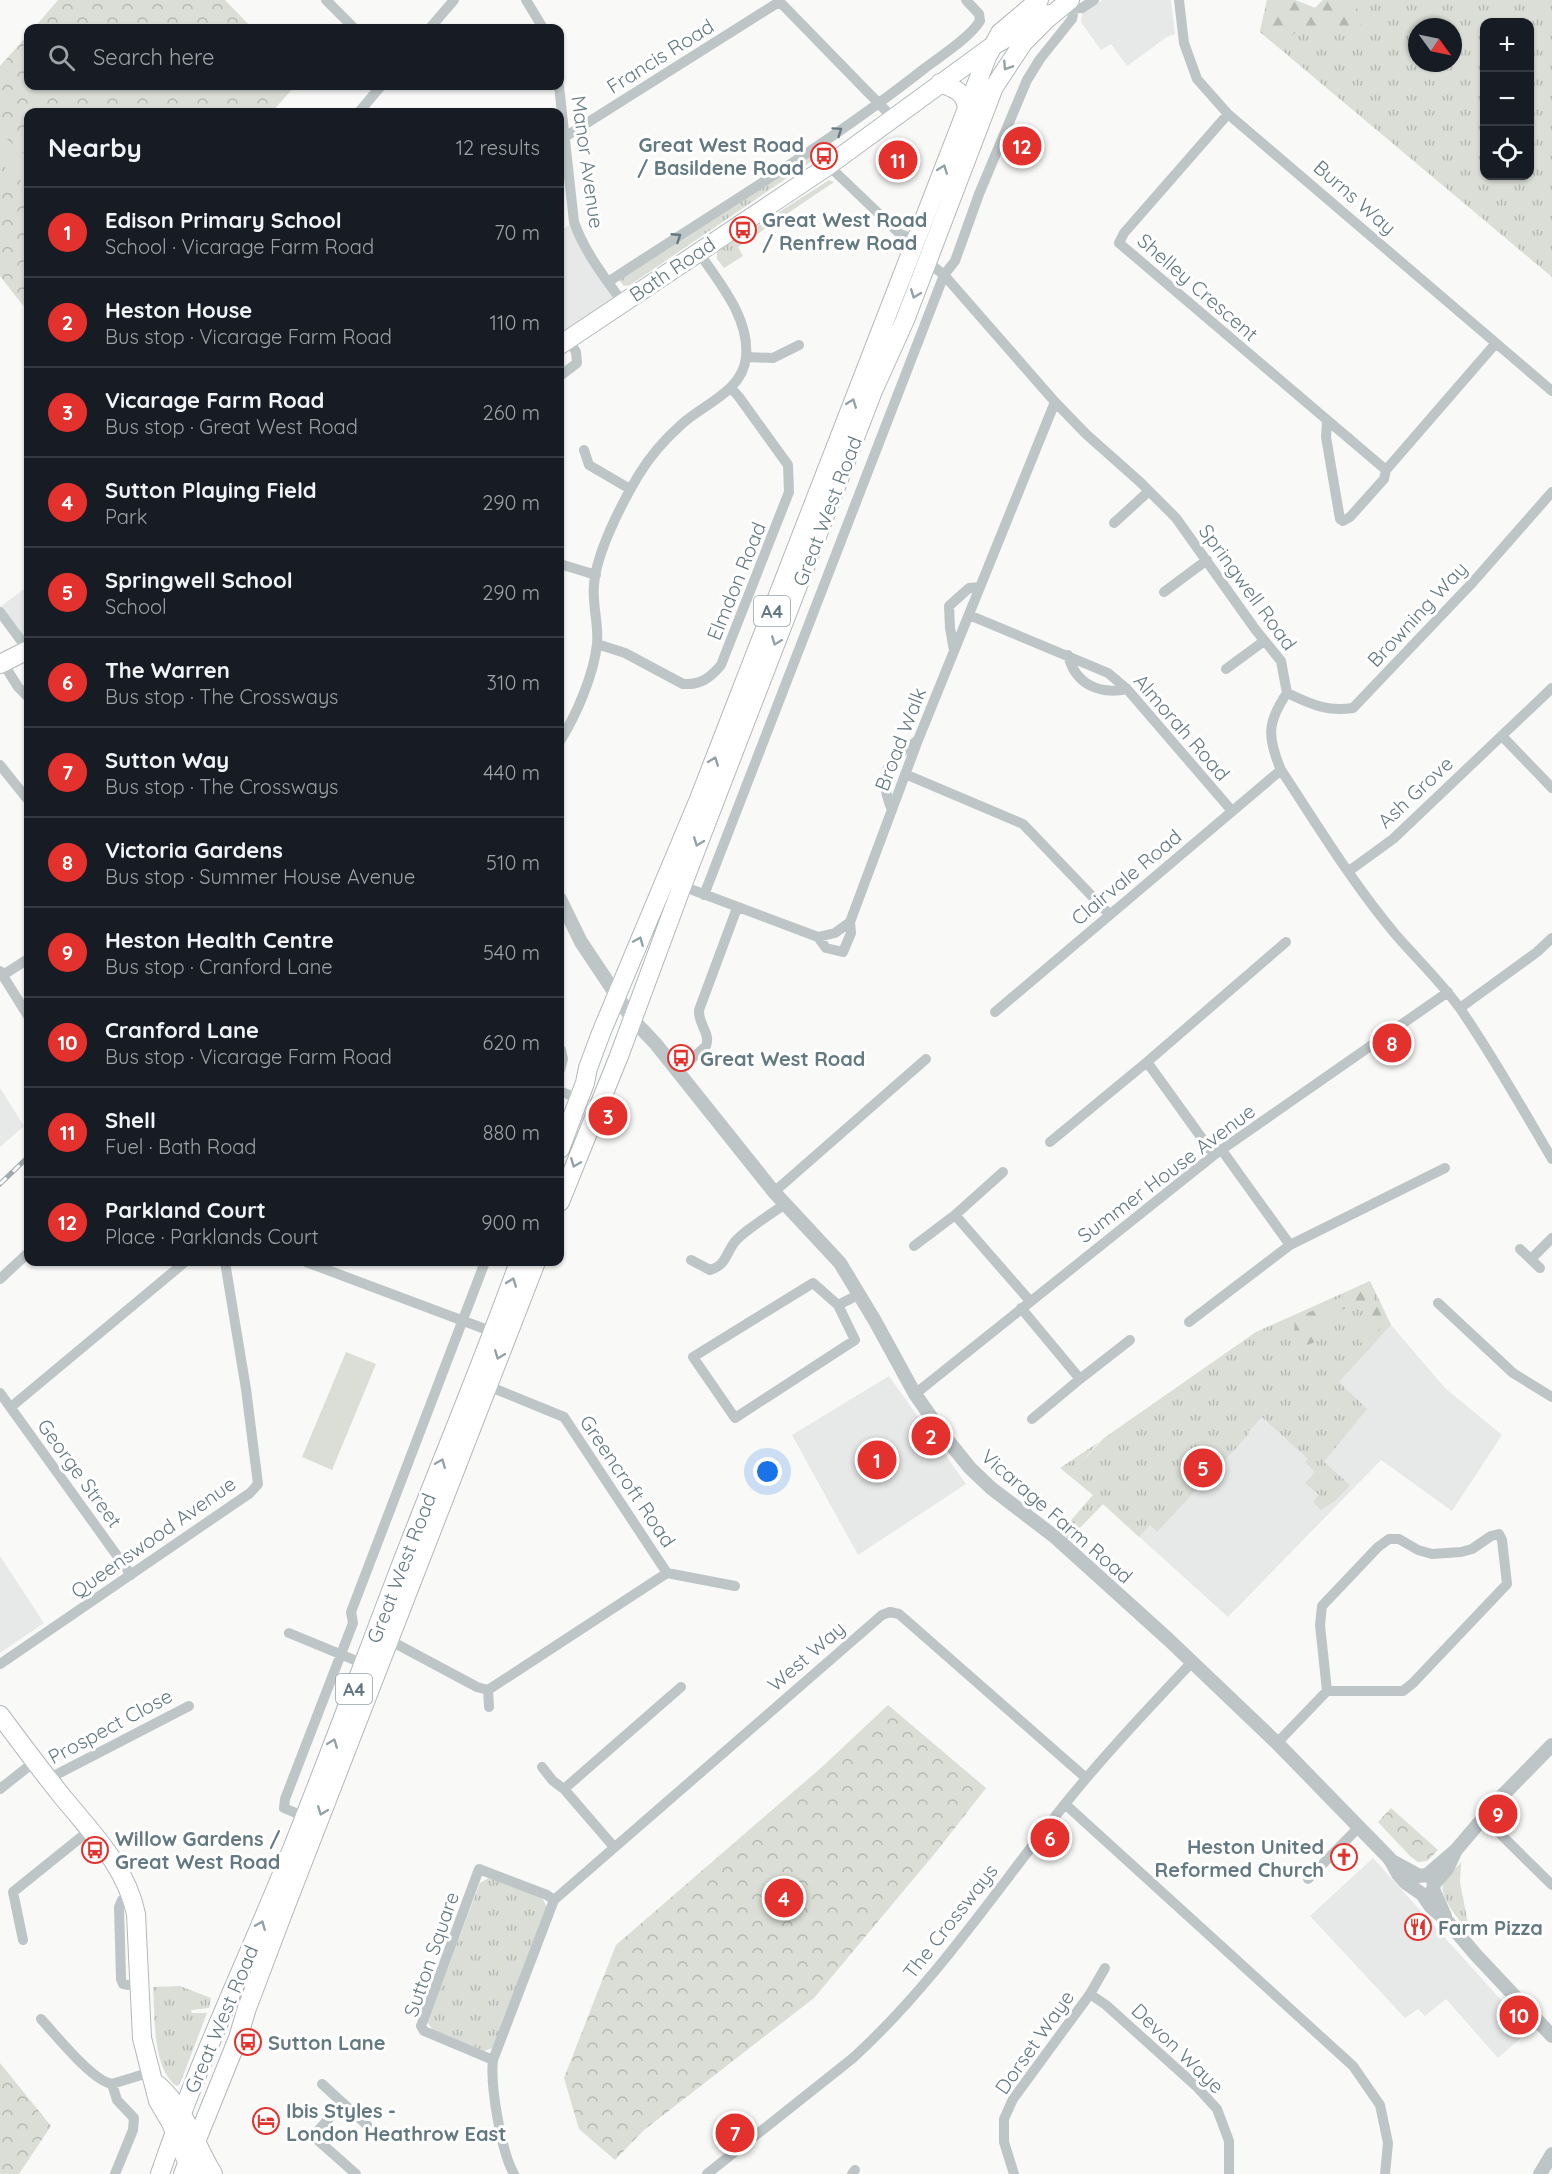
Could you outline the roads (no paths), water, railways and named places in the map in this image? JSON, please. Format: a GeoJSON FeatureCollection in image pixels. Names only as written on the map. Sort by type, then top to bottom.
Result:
{"type":"FeatureCollection","features":[{"type":"Feature","properties":{"kind":"main road","name":"Bath Road"},"geometry":{"type":"LineString","coordinates":[[991,48],[999,33],[1039,0]]}},
{"type":"Feature","properties":{"kind":"main road","name":"Bath Road"},"geometry":{"type":"LineString","coordinates":[[567,343],[622,302],[828,165],[991,48],[1068,5]]}},
{"type":"Feature","properties":{"kind":"main road","name":"Great West Road"},"geometry":{"type":"LineString","coordinates":[[564,1192],[633,1020],[682,886],[873,391],[902,326],[994,87],[1023,43],[1068,5]]}},
{"type":"Feature","properties":{"kind":"main road","name":"Great West Road"},"geometry":{"type":"LineString","coordinates":[[564,1138],[597,1042],[699,799],[991,48]]}},
{"type":"Feature","properties":{"kind":"main road"},"geometry":{"type":"LineString","coordinates":[[940,83],[960,93],[964,97],[967,108]]}},
{"type":"Feature","properties":{"kind":"main road"},"geometry":{"type":"LineString","coordinates":[[1,663],[24,652]]}},
{"type":"Feature","properties":{"kind":"main road","name":"A4"},"geometry":{"type":"LineString","coordinates":[[582,1091],[599,1073],[617,1027],[633,1020]]}},
{"type":"Feature","properties":{"kind":"main road","name":"Great West Road"},"geometry":{"type":"LineString","coordinates":[[160,2174],[181,2123],[203,2058],[255,1941],[305,1817],[518,1266]]}},
{"type":"Feature","properties":{"kind":"main road","name":"Great West Road"},"geometry":{"type":"LineString","coordinates":[[189,2170],[196,2142],[238,2038],[247,2008],[534,1266]]}},
{"type":"Feature","properties":{"kind":"main road"},"geometry":{"type":"LineString","coordinates":[[0,1715],[34,1762],[114,1860],[132,1895],[136,1914],[142,2038],[153,2077],[169,2095],[181,2123],[189,2170]]}},
{"type":"Feature","properties":{"kind":"main road","name":"A4"},"geometry":{"type":"LineString","coordinates":[[181,2123],[194,2116],[224,2041],[247,2008]]}},
{"type":"Feature","properties":{"kind":"main road"},"geometry":{"type":"LineString","coordinates":[[181,2123],[196,2142],[213,2174]]}},
{"type":"Feature","properties":{"kind":"street"},"geometry":{"type":"LineString","coordinates":[[326,0],[350,24]]}},
{"type":"Feature","properties":{"kind":"street"},"geometry":{"type":"LineString","coordinates":[[433,24],[454,0]]}},
{"type":"Feature","properties":{"kind":"street"},"geometry":{"type":"LineString","coordinates":[[526,0],[541,24]]}},
{"type":"Feature","properties":{"kind":"street","name":"Bath Road"},"geometry":{"type":"LineString","coordinates":[[608,282],[880,102],[953,46],[980,21],[978,14],[966,0]]}},
{"type":"Feature","properties":{"kind":"street"},"geometry":{"type":"LineString","coordinates":[[704,895],[944,275],[953,265],[979,194],[1027,80],[1040,59],[1072,19],[1068,5],[1082,8],[1094,0]]}},
{"type":"Feature","properties":{"kind":"street"},"geometry":{"type":"LineString","coordinates":[[779,1],[880,102],[893,118]]}},
{"type":"Feature","properties":{"kind":"street","name":"Francis Road"},"geometry":{"type":"LineString","coordinates":[[564,137],[779,1]]}},
{"type":"Feature","properties":{"kind":"street","name":"Burns Way"},"geometry":{"type":"LineString","coordinates":[[1180,1],[1184,43],[1197,79],[1228,114],[1552,391]]}},
{"type":"Feature","properties":{"kind":"street"},"geometry":{"type":"LineString","coordinates":[[362,108],[378,90]]}},
{"type":"Feature","properties":{"kind":"street","name":"Manor Avenue"},"geometry":{"type":"LineString","coordinates":[[559,90],[561,108]]}},
{"type":"Feature","properties":{"kind":"street","name":"Shelley Crescent"},"geometry":{"type":"LineString","coordinates":[[1228,114],[1124,232],[1119,243],[1386,470]]}},
{"type":"Feature","properties":{"kind":"street","name":"Manor Avenue"},"geometry":{"type":"LineString","coordinates":[[564,146],[574,222],[579,238],[622,302]]}},
{"type":"Feature","properties":{"kind":"street"},"geometry":{"type":"LineString","coordinates":[[828,165],[900,234],[915,240]]}},
{"type":"Feature","properties":{"kind":"street"},"geometry":{"type":"LineString","coordinates":[[564,733],[580,701],[594,662],[597,644],[594,600],[596,575],[609,536],[630,489],[647,462],[667,438],[691,416],[731,388],[742,370],[746,357],[745,334],[737,312],[698,251]]}},
{"type":"Feature","properties":{"kind":"street","name":"Springwell Road"},"geometry":{"type":"LineString","coordinates":[[926,264],[944,275],[1055,402],[1086,434],[1149,490],[1176,518],[1281,660],[1287,693]]}},
{"type":"Feature","properties":{"kind":"street"},"geometry":{"type":"LineString","coordinates":[[564,373],[577,363],[578,358],[567,343]]}},
{"type":"Feature","properties":{"kind":"street"},"geometry":{"type":"LineString","coordinates":[[1327,422],[1326,437],[1340,519],[1343,521],[1350,517],[1384,479],[1386,470],[1496,343]]}},
{"type":"Feature","properties":{"kind":"street"},"geometry":{"type":"LineString","coordinates":[[746,357],[773,358],[799,345]]}},
{"type":"Feature","properties":{"kind":"street","name":"Elmdon Road"},"geometry":{"type":"LineString","coordinates":[[597,644],[625,653],[683,684],[692,685],[704,682],[722,665],[789,492],[788,465],[731,388]]}},
{"type":"Feature","properties":{"kind":"street","name":"Broad Walk"},"geometry":{"type":"LineString","coordinates":[[818,937],[826,948],[843,952],[851,933],[849,922],[918,740],[1055,402]]}},
{"type":"Feature","properties":{"kind":"street"},"geometry":{"type":"LineString","coordinates":[[584,450],[589,465],[630,489]]}},
{"type":"Feature","properties":{"kind":"street"},"geometry":{"type":"LineString","coordinates":[[1114,523],[1149,490]]}},
{"type":"Feature","properties":{"kind":"street","name":"Browning Way"},"geometry":{"type":"LineString","coordinates":[[1287,693],[1325,709],[1353,708],[1447,610],[1552,492]]}},
{"type":"Feature","properties":{"kind":"street"},"geometry":{"type":"LineString","coordinates":[[1164,592],[1207,560]]}},
{"type":"Feature","properties":{"kind":"street"},"geometry":{"type":"LineString","coordinates":[[564,565],[596,575]]}},
{"type":"Feature","properties":{"kind":"street"},"geometry":{"type":"LineString","coordinates":[[954,650],[949,606],[969,588],[980,587]]}},
{"type":"Feature","properties":{"kind":"street"},"geometry":{"type":"LineString","coordinates":[[0,612],[24,645]]}},
{"type":"Feature","properties":{"kind":"street","name":"Almorah Road"},"geometry":{"type":"LineString","coordinates":[[969,615],[1108,673],[1127,690],[1232,811]]}},
{"type":"Feature","properties":{"kind":"street"},"geometry":{"type":"LineString","coordinates":[[1226,669],[1264,640]]}},
{"type":"Feature","properties":{"kind":"street"},"geometry":{"type":"LineString","coordinates":[[1068,655],[1071,667],[1078,678],[1086,684],[1106,691],[1127,690]]}},
{"type":"Feature","properties":{"kind":"street"},"geometry":{"type":"LineString","coordinates":[[1,663],[24,693]]}},
{"type":"Feature","properties":{"kind":"street","name":"Ash Grove"},"geometry":{"type":"LineString","coordinates":[[1349,871],[1393,839],[1552,688]]}},
{"type":"Feature","properties":{"kind":"street"},"geometry":{"type":"LineString","coordinates":[[1287,693],[1275,711],[1269,734],[1281,770],[1349,871],[1395,934],[1460,1008],[1550,1151]]}},
{"type":"Feature","properties":{"kind":"street"},"geometry":{"type":"LineString","coordinates":[[1503,736],[1552,788]]}},
{"type":"Feature","properties":{"kind":"street"},"geometry":{"type":"LineString","coordinates":[[892,810],[884,792],[887,769],[895,756],[918,740]]}},
{"type":"Feature","properties":{"kind":"street"},"geometry":{"type":"LineString","coordinates":[[0,765],[24,795]]}},
{"type":"Feature","properties":{"kind":"street","name":"Clairvale Road"},"geometry":{"type":"LineString","coordinates":[[995,1012],[1281,770]]}},
{"type":"Feature","properties":{"kind":"street"},"geometry":{"type":"LineString","coordinates":[[905,774],[1023,824],[1110,915]]}},
{"type":"Feature","properties":{"kind":"street"},"geometry":{"type":"LineString","coordinates":[[682,886],[818,937],[835,933],[849,922]]}},
{"type":"Feature","properties":{"kind":"street","name":"Vicarage Farm Road"},"geometry":{"type":"LineString","coordinates":[[564,907],[581,942],[633,1020],[655,1042],[774,1192],[840,1263],[860,1294],[915,1394],[970,1468],[991,1488],[1055,1537],[1192,1662],[1277,1743],[1359,1827],[1390,1859],[1398,1874],[1425,1885],[1431,1907],[1447,1921],[1552,2036]]}},
{"type":"Feature","properties":{"kind":"street"},"geometry":{"type":"LineString","coordinates":[[678,1071],[708,1042],[708,1037],[699,1022],[699,1010],[737,908]]}},
{"type":"Feature","properties":{"kind":"street"},"geometry":{"type":"LineString","coordinates":[[1460,1008],[1537,952],[1552,938]]}},
{"type":"Feature","properties":{"kind":"street"},"geometry":{"type":"LineString","coordinates":[[1050,1142],[1286,942]]}},
{"type":"Feature","properties":{"kind":"street"},"geometry":{"type":"LineString","coordinates":[[24,961],[1,973],[24,1010]]}},
{"type":"Feature","properties":{"kind":"street","name":"Summer House Avenue"},"geometry":{"type":"LineString","coordinates":[[915,1394],[1218,1152],[1448,992]]}},
{"type":"Feature","properties":{"kind":"street"},"geometry":{"type":"LineString","coordinates":[[774,1192],[926,1059]]}},
{"type":"Feature","properties":{"kind":"street"},"geometry":{"type":"LineString","coordinates":[[1147,1062],[1290,1245]]}},
{"type":"Feature","properties":{"kind":"street"},"geometry":{"type":"LineString","coordinates":[[564,1091],[582,1091]]}},
{"type":"Feature","properties":{"kind":"street"},"geometry":{"type":"LineString","coordinates":[[1189,1322],[1290,1245],[1445,1168]]}},
{"type":"Feature","properties":{"kind":"street"},"geometry":{"type":"LineString","coordinates":[[914,1246],[955,1215],[1003,1172]]}},
{"type":"Feature","properties":{"kind":"street"},"geometry":{"type":"LineString","coordinates":[[691,1260],[711,1270],[719,1266],[725,1261],[732,1243],[785,1204]]}},
{"type":"Feature","properties":{"kind":"street"},"geometry":{"type":"LineString","coordinates":[[955,1215],[1080,1378]]}},
{"type":"Feature","properties":{"kind":"street"},"geometry":{"type":"LineString","coordinates":[[1531,1259],[1552,1238]]}},
{"type":"Feature","properties":{"kind":"street"},"geometry":{"type":"LineString","coordinates":[[1521,1249],[1540,1268]]}},
{"type":"Feature","properties":{"kind":"street"},"geometry":{"type":"LineString","coordinates":[[0,1279],[24,1257]]}},
{"type":"Feature","properties":{"kind":"street"},"geometry":{"type":"LineString","coordinates":[[11,1407],[180,1266]]}},
{"type":"Feature","properties":{"kind":"street","name":"Queenswood Avenue"},"geometry":{"type":"LineString","coordinates":[[0,1664],[250,1493],[258,1484],[226,1266]]}},
{"type":"Feature","properties":{"kind":"street"},"geometry":{"type":"LineString","coordinates":[[317,1266],[494,1332]]}},
{"type":"Feature","properties":{"kind":"street"},"geometry":{"type":"LineString","coordinates":[[305,1817],[284,1808],[285,1799],[342,1655],[353,1623],[351,1612],[483,1266]]}},
{"type":"Feature","properties":{"kind":"street"},"geometry":{"type":"LineString","coordinates":[[813,1284],[838,1305],[855,1340],[735,1418],[693,1357],[813,1284]]}},
{"type":"Feature","properties":{"kind":"street"},"geometry":{"type":"LineString","coordinates":[[838,1305],[860,1294]]}},
{"type":"Feature","properties":{"kind":"street"},"geometry":{"type":"LineString","coordinates":[[1438,1303],[1513,1373],[1552,1396]]}},
{"type":"Feature","properties":{"kind":"street"},"geometry":{"type":"LineString","coordinates":[[1032,1419],[1130,1340]]}},
{"type":"Feature","properties":{"kind":"street","name":"Greencroft Road"},"geometry":{"type":"LineString","coordinates":[[488,1386],[564,1417],[668,1573]]}},
{"type":"Feature","properties":{"kind":"street","name":"George Street"},"geometry":{"type":"LineString","coordinates":[[0,1393],[131,1575]]}},
{"type":"Feature","properties":{"kind":"street"},"geometry":{"type":"LineString","coordinates":[[1277,1743],[1327,1691],[1403,1691],[1413,1683],[1507,1584],[1502,1540],[1499,1534],[1491,1536],[1472,1550],[1461,1552],[1432,1554],[1418,1550],[1399,1539],[1389,1539],[1378,1547],[1322,1606],[1320,1625],[1327,1691]]}},
{"type":"Feature","properties":{"kind":"street","name":"Greencroft Road"},"geometry":{"type":"LineString","coordinates":[[488,1690],[668,1573],[735,1586]]}},
{"type":"Feature","properties":{"kind":"street","name":"West Way"},"geometry":{"type":"LineString","coordinates":[[554,1900],[882,1615],[890,1612],[899,1614],[1086,1778]]}},
{"type":"Feature","properties":{"kind":"street"},"geometry":{"type":"LineString","coordinates":[[289,1633],[364,1664]]}},
{"type":"Feature","properties":{"kind":"street"},"geometry":{"type":"LineString","coordinates":[[389,1640],[477,1687],[488,1690],[489,1707]]}},
{"type":"Feature","properties":{"kind":"street","name":"The Crossways"},"geometry":{"type":"LineString","coordinates":[[707,2174],[876,2038],[941,1966],[1086,1778],[1192,1662]]}},
{"type":"Feature","properties":{"kind":"street"},"geometry":{"type":"LineString","coordinates":[[564,1789],[681,1687]]}},
{"type":"Feature","properties":{"kind":"street","name":"Prospect Close"},"geometry":{"type":"LineString","coordinates":[[48,1779],[189,1706]]}},
{"type":"Feature","properties":{"kind":"street"},"geometry":{"type":"LineString","coordinates":[[1425,1885],[1447,1869],[1456,1850],[1502,1796],[1552,1745]]}},
{"type":"Feature","properties":{"kind":"street"},"geometry":{"type":"LineString","coordinates":[[0,1789],[34,1762]]}},
{"type":"Feature","properties":{"kind":"street"},"geometry":{"type":"LineString","coordinates":[[542,1767],[614,1847]]}},
{"type":"Feature","properties":{"kind":"street"},"geometry":{"type":"LineString","coordinates":[[1065,1804],[1353,2066],[1380,2105],[1388,2143],[1385,2174]]}},
{"type":"Feature","properties":{"kind":"street"},"geometry":{"type":"LineString","coordinates":[[1484,1818],[1552,1885]]}},
{"type":"Feature","properties":{"kind":"street"},"geometry":{"type":"LineString","coordinates":[[1308,1880],[1359,1827]]}},
{"type":"Feature","properties":{"kind":"street"},"geometry":{"type":"LineString","coordinates":[[23,1940],[14,1892],[90,1830]]}},
{"type":"Feature","properties":{"kind":"street","name":"Sutton Square"},"geometry":{"type":"LineString","coordinates":[[494,2060],[424,2031],[422,2026],[479,1869],[547,1895],[554,1900]]}},
{"type":"Feature","properties":{"kind":"street"},"geometry":{"type":"LineString","coordinates":[[514,2174],[508,2164],[505,2151],[491,2074],[494,2060],[554,1900]]}},
{"type":"Feature","properties":{"kind":"street","name":"Dorset Waye"},"geometry":{"type":"LineString","coordinates":[[1014,2174],[1004,2142],[1004,2119],[1013,2099],[1090,1994],[1105,1968]]}},
{"type":"Feature","properties":{"kind":"street","name":"Devon Waye"},"geometry":{"type":"LineString","coordinates":[[1090,1994],[1106,2004],[1196,2086],[1216,2109],[1229,2141],[1229,2174]]}},
{"type":"Feature","properties":{"kind":"street"},"geometry":{"type":"LineString","coordinates":[[41,2019],[99,2080],[112,2084],[153,2077]]}},
{"type":"Feature","properties":{"kind":"street"},"geometry":{"type":"LineString","coordinates":[[112,2084],[117,2100],[134,2118],[133,2130],[115,2174]]}},
{"type":"Feature","properties":{"kind":"street"},"geometry":{"type":"LineString","coordinates":[[322,2084],[367,2125]]}},
{"type":"Feature","properties":{"kind":"street"},"geometry":{"type":"LineString","coordinates":[[343,2103],[314,2136],[356,2174]]}},
{"type":"Feature","properties":{"kind":"street"},"geometry":{"type":"LineString","coordinates":[[1540,2174],[1552,2154]]}},
{"type":"Feature","properties":{"kind":"railway"},"geometry":{"type":"LineString","coordinates":[[0,1184],[24,1161]]}},
{"type":"Feature","properties":{"kind":"place","name":"Parkland Court"},"geometry":{"type":"Point","coordinates":[1022,146]}},
{"type":"Feature","properties":{"kind":"place","name":"Great West Road / Basildene Road"},"geometry":{"type":"Point","coordinates":[824,156]}},
{"type":"Feature","properties":{"kind":"place","name":"Shell"},"geometry":{"type":"Point","coordinates":[898,160]}},
{"type":"Feature","properties":{"kind":"place","name":"Great West Road / Renfrew Road"},"geometry":{"type":"Point","coordinates":[743,230]}},
{"type":"Feature","properties":{"kind":"place","name":"Victoria Gardens"},"geometry":{"type":"Point","coordinates":[1392,1043]}},
{"type":"Feature","properties":{"kind":"place","name":"Great West Road"},"geometry":{"type":"Point","coordinates":[681,1058]}},
{"type":"Feature","properties":{"kind":"place","name":"Vicarage Farm Road"},"geometry":{"type":"Point","coordinates":[608,1116]}},
{"type":"Feature","properties":{"kind":"place","name":"Heston House"},"geometry":{"type":"Point","coordinates":[931,1436]}},
{"type":"Feature","properties":{"kind":"place","name":"Edison Primary School"},"geometry":{"type":"Point","coordinates":[877,1460]}},
{"type":"Feature","properties":{"kind":"place","name":"Springwell School"},"geometry":{"type":"Point","coordinates":[1203,1468]}},
{"type":"Feature","properties":{"kind":"place","name":"Heston Health Centre"},"geometry":{"type":"Point","coordinates":[1498,1814]}},
{"type":"Feature","properties":{"kind":"place","name":"The Warren"},"geometry":{"type":"Point","coordinates":[1050,1838]}},
{"type":"Feature","properties":{"kind":"place","name":"Willow Gardens / Great West Road"},"geometry":{"type":"Point","coordinates":[95,1850]}},
{"type":"Feature","properties":{"kind":"place","name":"Heston United Reformed Church"},"geometry":{"type":"Point","coordinates":[1344,1857]}},
{"type":"Feature","properties":{"kind":"place","name":"Sutton Playing Field"},"geometry":{"type":"Point","coordinates":[784,1898]}},
{"type":"Feature","properties":{"kind":"place","name":"Farm Pizza"},"geometry":{"type":"Point","coordinates":[1418,1927]}},
{"type":"Feature","properties":{"kind":"place","name":"Cranford Lane"},"geometry":{"type":"Point","coordinates":[1519,2015]}},
{"type":"Feature","properties":{"kind":"place","name":"Sutton Lane"},"geometry":{"type":"Point","coordinates":[248,2042]}},
{"type":"Feature","properties":{"kind":"place","name":"Ibis Styles - London Heathrow East"},"geometry":{"type":"Point","coordinates":[266,2121]}},
{"type":"Feature","properties":{"kind":"place","name":"Sutton Way"},"geometry":{"type":"Point","coordinates":[735,2133]}}]}
